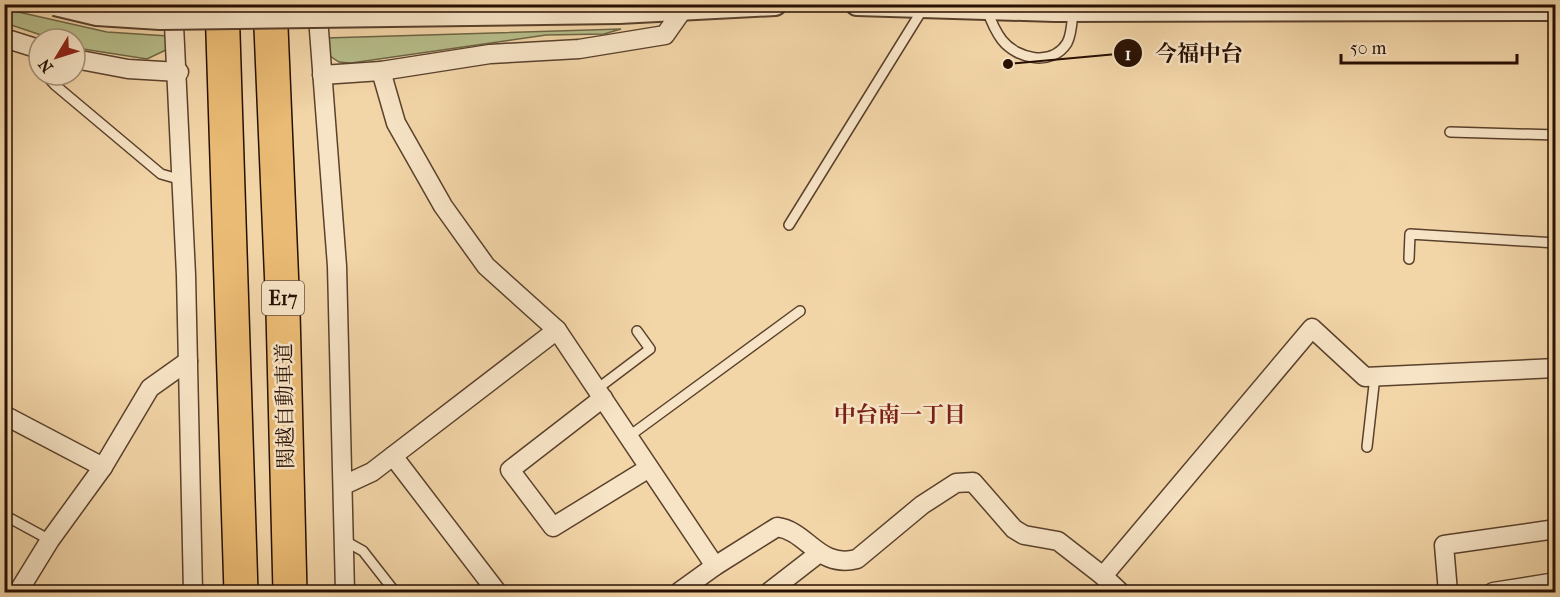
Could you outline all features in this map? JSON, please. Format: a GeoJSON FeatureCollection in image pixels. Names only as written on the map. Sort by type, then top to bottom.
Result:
{"type":"FeatureCollection","features":[{"type":"Feature","properties":{"kind":"highway","name":"E17"},"geometry":{"type":"LineString","coordinates":[[222,4],[241,592]]}},
{"type":"Feature","properties":{"kind":"highway","name":"関越自動車道"},"geometry":{"type":"LineString","coordinates":[[270,4],[283,312],[290,592]]}},
{"type":"Feature","properties":{"kind":"street"},"geometry":{"type":"LineString","coordinates":[[55,4],[98,14],[159,18],[619,12],[684,6],[775,4]]}},
{"type":"Feature","properties":{"kind":"street"},"geometry":{"type":"LineString","coordinates":[[173,4],[182,180],[193,592]]}},
{"type":"Feature","properties":{"kind":"street"},"geometry":{"type":"LineString","coordinates":[[317,4],[337,266],[345,592]]}},
{"type":"Feature","properties":{"kind":"street"},"geometry":{"type":"LineString","coordinates":[[857,4],[986,8],[1556,9]]}},
{"type":"Feature","properties":{"kind":"street"},"geometry":{"type":"LineString","coordinates":[[322,75],[381,71],[490,54],[579,49],[664,35],[684,6]]}},
{"type":"Feature","properties":{"kind":"street"},"geometry":{"type":"LineString","coordinates":[[4,38],[27,45]]}},
{"type":"Feature","properties":{"kind":"street"},"geometry":{"type":"LineString","coordinates":[[87,60],[128,69],[178,72]]}},
{"type":"Feature","properties":{"kind":"street"},"geometry":{"type":"LineString","coordinates":[[381,71],[396,123],[443,206],[486,266],[557,330],[715,566]]}},
{"type":"Feature","properties":{"kind":"street"},"geometry":{"type":"LineString","coordinates":[[1103,576],[1312,328],[1365,377],[1556,368]]}},
{"type":"Feature","properties":{"kind":"street"},"geometry":{"type":"LineString","coordinates":[[344,484],[372,472],[557,330]]}},
{"type":"Feature","properties":{"kind":"street"},"geometry":{"type":"LineString","coordinates":[[18,592],[50,540],[103,467],[150,388],[188,361]]}},
{"type":"Feature","properties":{"kind":"street"},"geometry":{"type":"LineString","coordinates":[[600,394],[510,470],[553,527],[649,468]]}},
{"type":"Feature","properties":{"kind":"street"},"geometry":{"type":"LineString","coordinates":[[4,414],[103,467]]}},
{"type":"Feature","properties":{"kind":"street"},"geometry":{"type":"LineString","coordinates":[[393,456],[497,592]]}},
{"type":"Feature","properties":{"kind":"street"},"geometry":{"type":"LineString","coordinates":[[679,592],[777,527],[786,528],[819,554],[844,562],[857,559],[922,505],[956,483],[973,483],[1014,529],[1024,535],[1058,541],[1120,592]]}},
{"type":"Feature","properties":{"kind":"street"},"geometry":{"type":"LineString","coordinates":[[1448,592],[1444,545],[1556,529]]}},
{"type":"Feature","properties":{"kind":"street"},"geometry":{"type":"LineString","coordinates":[[769,592],[819,554]]}},
{"type":"Feature","properties":{"kind":"street"},"geometry":{"type":"LineString","coordinates":[[1493,592],[1556,582]]}},
{"type":"Feature","properties":{"kind":"lane"},"geometry":{"type":"LineString","coordinates":[[789,225],[924,6]]}},
{"type":"Feature","properties":{"kind":"lane"},"geometry":{"type":"LineString","coordinates":[[986,8],[994,28],[1008,46],[1028,56],[1042,58],[1052,56],[1067,42],[1061,8]]}},
{"type":"Feature","properties":{"kind":"lane"},"geometry":{"type":"LineString","coordinates":[[57,87],[161,174],[182,180]]}},
{"type":"Feature","properties":{"kind":"lane"},"geometry":{"type":"LineString","coordinates":[[1450,132],[1556,135]]}},
{"type":"Feature","properties":{"kind":"lane"},"geometry":{"type":"LineString","coordinates":[[1409,259],[1410,234],[1556,243]]}},
{"type":"Feature","properties":{"kind":"lane"},"geometry":{"type":"LineString","coordinates":[[628,437],[800,311]]}},
{"type":"Feature","properties":{"kind":"lane"},"geometry":{"type":"LineString","coordinates":[[600,394],[650,349],[637,331]]}},
{"type":"Feature","properties":{"kind":"lane"},"geometry":{"type":"LineString","coordinates":[[1367,447],[1375,376]]}},
{"type":"Feature","properties":{"kind":"lane"},"geometry":{"type":"LineString","coordinates":[[4,514],[50,540]]}},
{"type":"Feature","properties":{"kind":"lane"},"geometry":{"type":"LineString","coordinates":[[345,541],[363,551],[395,592]]}},
{"type":"Feature","properties":{"kind":"green space"},"geometry":{"type":"Polygon","coordinates":[[[5,9],[85,27],[27,27],[27,30],[5,23],[5,9]]]}},
{"type":"Feature","properties":{"kind":"green space"},"geometry":{"type":"Polygon","coordinates":[[[87,27],[107,32],[168,36],[168,49],[147,59],[87,50],[87,27]]]}},
{"type":"Feature","properties":{"kind":"green space"},"geometry":{"type":"Polygon","coordinates":[[[621,29],[604,34],[546,35],[351,63],[339,62],[330,56],[326,38],[621,29]]]}},
{"type":"Feature","properties":{"kind":"place","name":"今福中台"},"geometry":{"type":"Point","coordinates":[1008,64]}},
{"type":"Feature","properties":{"kind":"district","name":"中台南一丁目"},"geometry":{"type":"Point","coordinates":[900,414]}}]}
